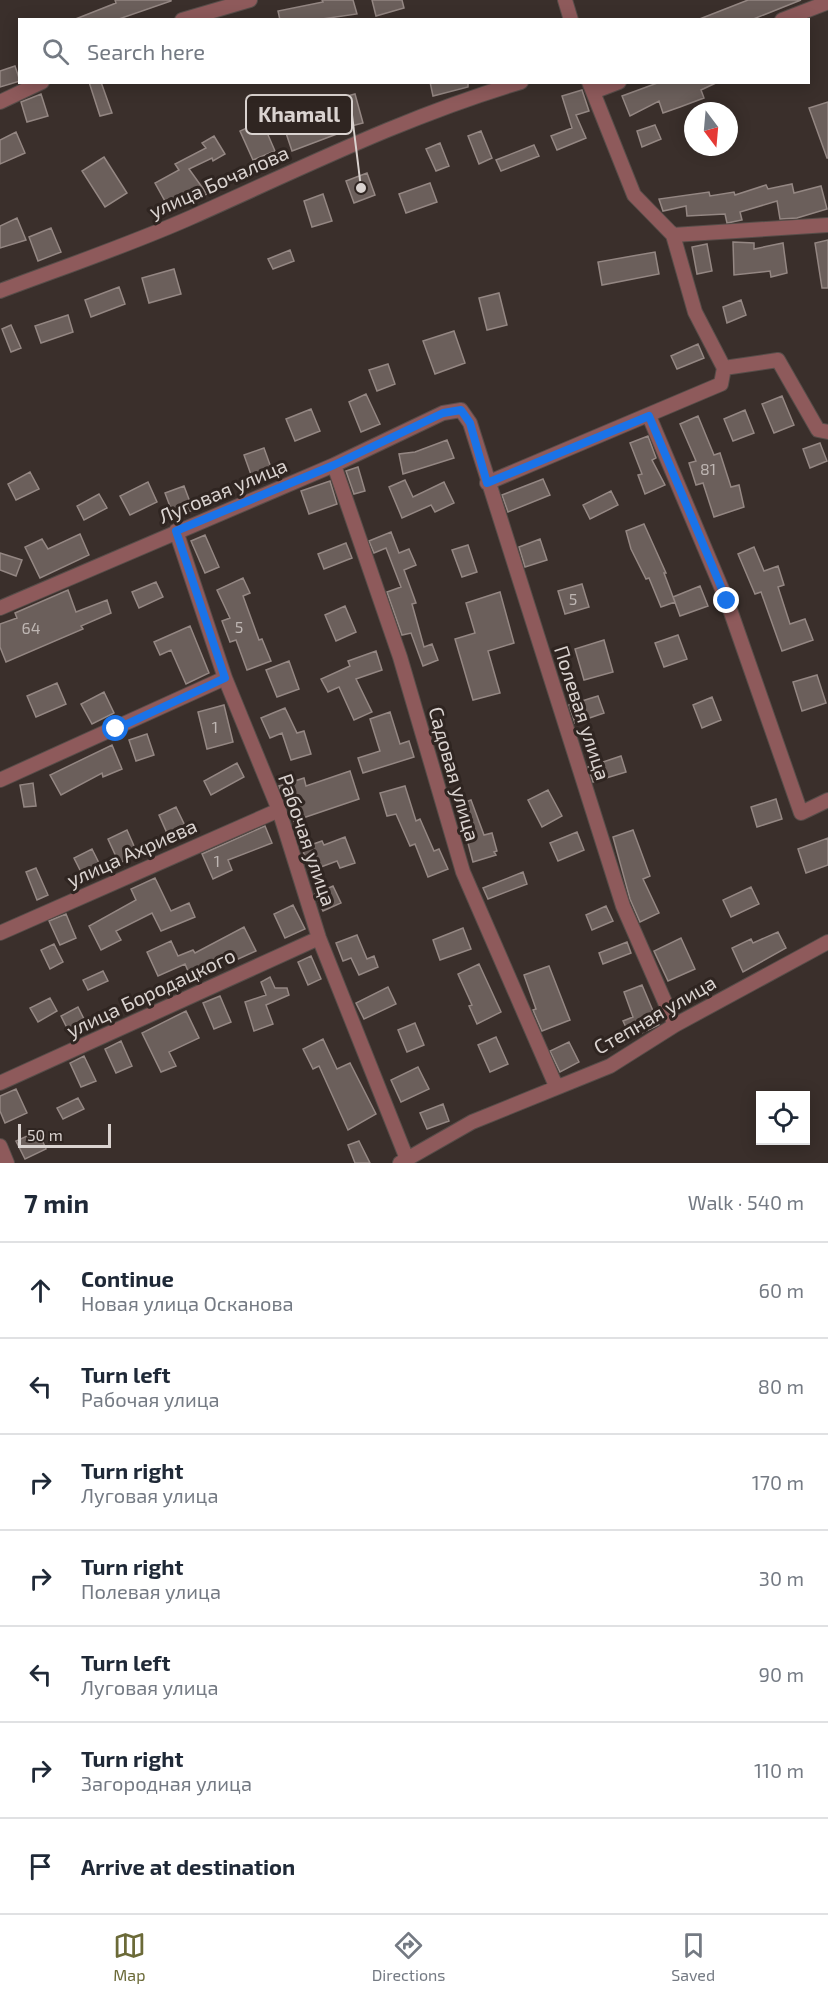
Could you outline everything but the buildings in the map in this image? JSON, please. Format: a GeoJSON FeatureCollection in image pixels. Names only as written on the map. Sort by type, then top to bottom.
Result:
{"type":"FeatureCollection","features":[{"type":"Feature","properties":{"kind":"street"},"geometry":{"type":"LineString","coordinates":[[189,18],[250,0]]}},
{"type":"Feature","properties":{"kind":"street"},"geometry":{"type":"LineString","coordinates":[[565,0],[570,18]]}},
{"type":"Feature","properties":{"kind":"street"},"geometry":{"type":"LineString","coordinates":[[787,18],[826,3]]}},
{"type":"Feature","properties":{"kind":"street"},"geometry":{"type":"LineString","coordinates":[[0,102],[38,84]]}},
{"type":"Feature","properties":{"kind":"street","name":"улица Бочалова"},"geometry":{"type":"LineString","coordinates":[[0,291],[190,218],[331,153],[476,96],[515,84]]}},
{"type":"Feature","properties":{"kind":"street"},"geometry":{"type":"LineString","coordinates":[[487,483],[721,384],[724,368],[696,312],[673,234],[634,195],[591,87],[608,84]]}},
{"type":"Feature","properties":{"kind":"street"},"geometry":{"type":"LineString","coordinates":[[673,234],[828,225]]}},
{"type":"Feature","properties":{"kind":"street"},"geometry":{"type":"LineString","coordinates":[[724,368],[778,360],[818,429],[828,432]]}},
{"type":"Feature","properties":{"kind":"street","name":"Луговая улица"},"geometry":{"type":"LineString","coordinates":[[0,608],[334,465],[443,413],[461,410]]}},
{"type":"Feature","properties":{"kind":"street","name":"Полевая улица"},"geometry":{"type":"LineString","coordinates":[[461,410],[470,423],[487,483],[623,906],[675,1025]]}},
{"type":"Feature","properties":{"kind":"street"},"geometry":{"type":"LineString","coordinates":[[649,416],[727,601],[801,813],[828,800]]}},
{"type":"Feature","properties":{"kind":"street","name":"Садовая улица"},"geometry":{"type":"LineString","coordinates":[[334,465],[400,657],[463,872],[555,1086]]}},
{"type":"Feature","properties":{"kind":"street","name":"Рабочая улица"},"geometry":{"type":"LineString","coordinates":[[176,531],[225,678],[279,810],[319,938],[404,1161]]}},
{"type":"Feature","properties":{"kind":"street"},"geometry":{"type":"LineString","coordinates":[[0,780],[225,678]]}},
{"type":"Feature","properties":{"kind":"street","name":"улица Ахриева"},"geometry":{"type":"LineString","coordinates":[[0,933],[279,810]]}},
{"type":"Feature","properties":{"kind":"street","name":"улица Бородацкого"},"geometry":{"type":"LineString","coordinates":[[0,1083],[319,938]]}},
{"type":"Feature","properties":{"kind":"street","name":"Степная улица"},"geometry":{"type":"LineString","coordinates":[[404,1161],[472,1122],[555,1086],[610,1066],[675,1025],[828,942]]}},
{"type":"Feature","properties":{"kind":"street"},"geometry":{"type":"LineString","coordinates":[[0,1146],[7,1163]]}},
{"type":"Feature","properties":{"kind":"place","name":"Khamall"},"geometry":{"type":"Point","coordinates":[361,188]}},
{"type":"Feature","properties":{"kind":"route"},"geometry":{"type":"LineString","coordinates":[[116,729],[225,678],[176,531],[334,465],[443,413],[461,410],[470,423],[487,483],[649,416],[727,601]]}}]}
